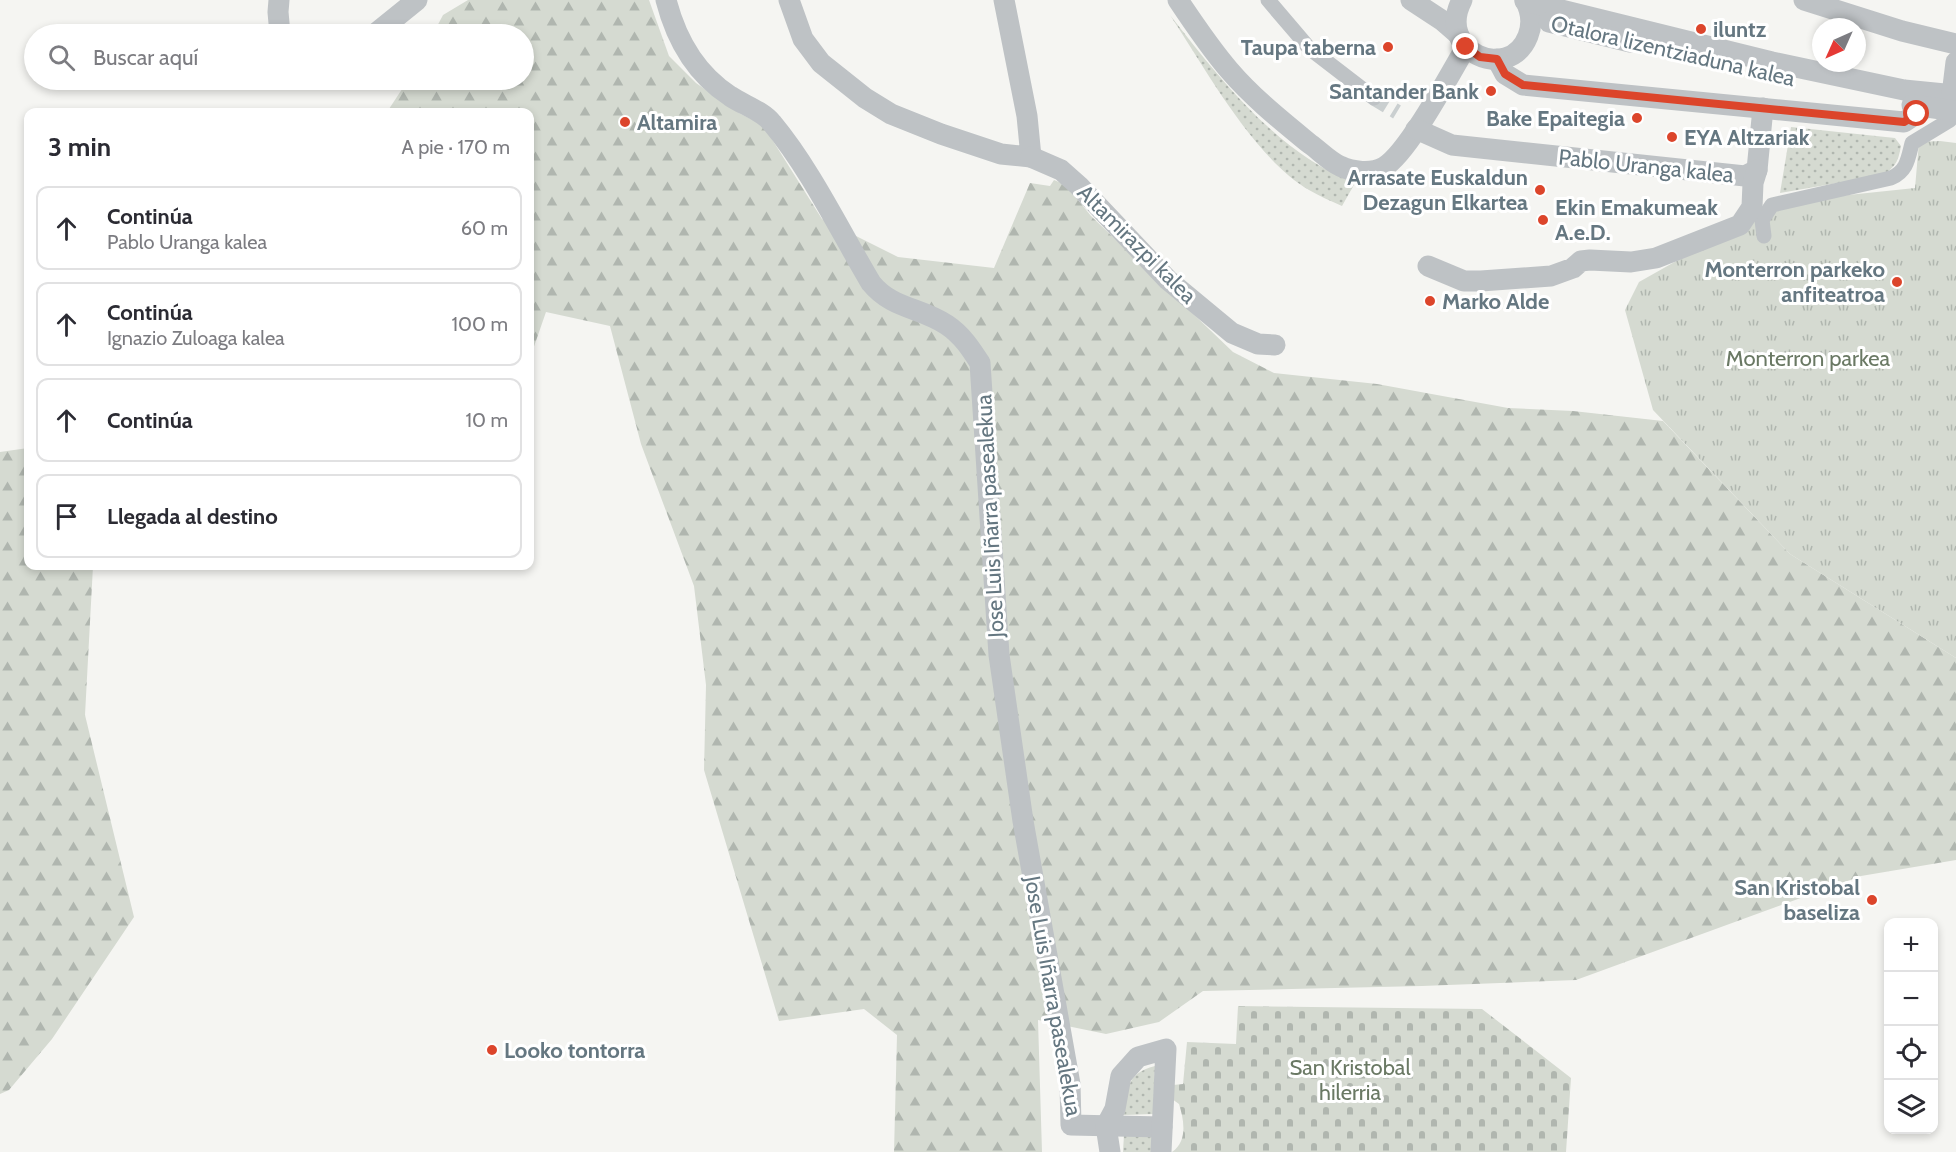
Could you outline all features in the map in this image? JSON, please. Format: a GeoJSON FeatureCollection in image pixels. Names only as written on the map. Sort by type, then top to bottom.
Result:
{"type":"FeatureCollection","features":[{"type":"Feature","properties":{"kind":"street"},"geometry":{"type":"LineString","coordinates":[[279,0],[279,24]]}},
{"type":"Feature","properties":{"kind":"street"},"geometry":{"type":"LineString","coordinates":[[387,24],[417,0]]}},
{"type":"Feature","properties":{"kind":"street","name":"Jose Luis Iñarra pasealekua"},"geometry":{"type":"LineString","coordinates":[[666,0],[683,45],[712,84],[770,120],[791,146],[870,283],[880,295],[947,325],[967,343],[980,363],[999,655],[1023,821],[1070,1084],[1071,1125],[1106,1126]]}},
{"type":"Feature","properties":{"kind":"street"},"geometry":{"type":"LineString","coordinates":[[789,0],[803,39],[821,63],[865,98],[891,114],[941,134],[1001,154],[1031,156],[1027,116],[1004,0]]}},
{"type":"Feature","properties":{"kind":"street"},"geometry":{"type":"LineString","coordinates":[[1178,0],[1230,71],[1274,115],[1340,166],[1356,171],[1383,168],[1396,157],[1416,129],[1462,41],[1456,21],[1460,4],[1435,0]]}},
{"type":"Feature","properties":{"kind":"street"},"geometry":{"type":"LineString","coordinates":[[1268,0],[1309,48],[1374,98]]}},
{"type":"Feature","properties":{"kind":"street"},"geometry":{"type":"LineString","coordinates":[[1411,0],[1443,21],[1480,57],[1497,59],[1519,50],[1526,41],[1531,30],[1527,6]]}},
{"type":"Feature","properties":{"kind":"street"},"geometry":{"type":"LineString","coordinates":[[1804,0],[1902,31],[1956,44]]}},
{"type":"Feature","properties":{"kind":"street","name":"Otalora lizentziaduna kalea"},"geometry":{"type":"LineString","coordinates":[[1527,6],[1904,90],[1953,105]]}},
{"type":"Feature","properties":{"kind":"street","name":"Otalora lizentziaduna kalea"},"geometry":{"type":"LineString","coordinates":[[1527,6],[1754,72],[1925,108],[1953,105]]}},
{"type":"Feature","properties":{"kind":"street"},"geometry":{"type":"LineString","coordinates":[[1497,59],[1505,74],[1523,85],[1904,122],[1925,108]]}},
{"type":"Feature","properties":{"kind":"street"},"geometry":{"type":"LineString","coordinates":[[1764,236],[1762,220],[1772,205],[1891,178],[1906,168],[1912,143],[1953,105],[1956,62]]}},
{"type":"Feature","properties":{"kind":"street","name":"Pablo Uranga kalea"},"geometry":{"type":"LineString","coordinates":[[1416,129],[1452,146],[1745,176],[1757,170],[1763,108]]}},
{"type":"Feature","properties":{"kind":"street","name":"Altamirazpi kalea"},"geometry":{"type":"LineString","coordinates":[[1031,156],[1061,170],[1168,280],[1232,333],[1258,344],[1275,345]]}},
{"type":"Feature","properties":{"kind":"street"},"geometry":{"type":"LineString","coordinates":[[1428,266],[1464,281],[1481,281],[1551,276],[1573,268],[1581,261],[1631,262],[1656,258],[1740,225],[1752,207],[1753,183],[1757,170]]}},
{"type":"Feature","properties":{"kind":"street","name":"Jose Luis Iñarra pasealekua"},"geometry":{"type":"LineString","coordinates":[[1110,1152],[1106,1126],[1115,1109],[1121,1076],[1138,1057],[1166,1049],[1161,1152]]}},
{"type":"Feature","properties":{"kind":"street"},"geometry":{"type":"LineString","coordinates":[[1106,1126],[1162,1127]]}},
{"type":"Feature","properties":{"kind":"green space"},"geometry":{"type":"Polygon","coordinates":[[[468,0],[649,0],[669,56],[696,83],[739,113],[763,125],[822,219],[898,257],[994,268],[1030,183],[1050,186],[1054,180],[1066,185],[1091,216],[1233,352],[1274,373],[1377,384],[1508,408],[1573,411],[1663,421],[1790,554],[1956,658],[1956,860],[1861,876],[1576,980],[1203,991],[1159,1022],[1106,1034],[1038,1020],[1042,1152],[894,1152],[897,1035],[864,1009],[779,1021],[704,770],[706,685],[694,586],[641,444],[610,326],[546,312],[534,346],[534,108],[390,108],[401,90],[534,90],[534,24],[438,24],[443,15],[468,0]]]}},
{"type":"Feature","properties":{"kind":"green space"},"geometry":{"type":"Polygon","coordinates":[[[1170,15],[1230,88],[1275,134],[1327,170],[1355,183],[1342,206],[1309,190],[1269,157],[1232,110],[1170,15]]]}},
{"type":"Feature","properties":{"kind":"green space"},"geometry":{"type":"Polygon","coordinates":[[[1791,127],[1895,138],[1901,146],[1899,156],[1896,163],[1884,175],[1780,193],[1791,127]]]}},
{"type":"Feature","properties":{"kind":"green space","name":"Monterron parkea"},"geometry":{"type":"Polygon","coordinates":[[[1919,142],[1956,143],[1956,658],[1790,554],[1653,410],[1625,310],[1639,282],[1781,202],[1915,188],[1919,142]]]}},
{"type":"Feature","properties":{"kind":"green space"},"geometry":{"type":"Polygon","coordinates":[[[24,449],[24,570],[93,570],[85,715],[134,917],[52,1039],[9,1090],[0,1094],[0,452],[24,449]]]}},
{"type":"Feature","properties":{"kind":"green space","name":"San Kristobal hilerria"},"geometry":{"type":"Polygon","coordinates":[[[1238,1006],[1482,1009],[1571,1078],[1566,1152],[1172,1152],[1183,1136],[1181,1110],[1179,1104],[1172,1099],[1173,1085],[1183,1084],[1187,1042],[1236,1044],[1238,1006]]]}},
{"type":"Feature","properties":{"kind":"green space"},"geometry":{"type":"Polygon","coordinates":[[[1155,1066],[1153,1114],[1124,1115],[1128,1090],[1133,1078],[1145,1069],[1155,1066]]]}},
{"type":"Feature","properties":{"kind":"green space"},"geometry":{"type":"Polygon","coordinates":[[[1124,1134],[1153,1136],[1152,1152],[1123,1152],[1124,1134]]]}},
{"type":"Feature","properties":{"kind":"tunnel"},"geometry":{"type":"LineString","coordinates":[[1374,98],[1397,112]]}},
{"type":"Feature","properties":{"kind":"place","name":"iluntz"},"geometry":{"type":"Point","coordinates":[1701,29]}},
{"type":"Feature","properties":{"kind":"place","name":"Taupa taberna"},"geometry":{"type":"Point","coordinates":[1388,47]}},
{"type":"Feature","properties":{"kind":"place","name":"Santander Bank"},"geometry":{"type":"Point","coordinates":[1491,91]}},
{"type":"Feature","properties":{"kind":"place","name":"Bake Epaitegia"},"geometry":{"type":"Point","coordinates":[1637,118]}},
{"type":"Feature","properties":{"kind":"place","name":"Altamira"},"geometry":{"type":"Point","coordinates":[625,122]}},
{"type":"Feature","properties":{"kind":"place","name":"EYA Altzariak"},"geometry":{"type":"Point","coordinates":[1672,137]}},
{"type":"Feature","properties":{"kind":"place","name":"Arrasate Euskaldun Dezagun Elkartea"},"geometry":{"type":"Point","coordinates":[1540,190]}},
{"type":"Feature","properties":{"kind":"place","name":"Ekin Emakumeak A.e.D."},"geometry":{"type":"Point","coordinates":[1543,220]}},
{"type":"Feature","properties":{"kind":"place","name":"Monterron parkeko anfiteatroa"},"geometry":{"type":"Point","coordinates":[1897,282]}},
{"type":"Feature","properties":{"kind":"place","name":"Marko Alde"},"geometry":{"type":"Point","coordinates":[1430,301]}},
{"type":"Feature","properties":{"kind":"place","name":"San Kristobal baseliza"},"geometry":{"type":"Point","coordinates":[1872,900]}},
{"type":"Feature","properties":{"kind":"place","name":"Looko tontorra"},"geometry":{"type":"Point","coordinates":[492,1050]}},
{"type":"Feature","properties":{"kind":"route"},"geometry":{"type":"LineString","coordinates":[[1466,47],[1480,57],[1497,59],[1505,74],[1523,85],[1904,122],[1917,114]]}}]}
